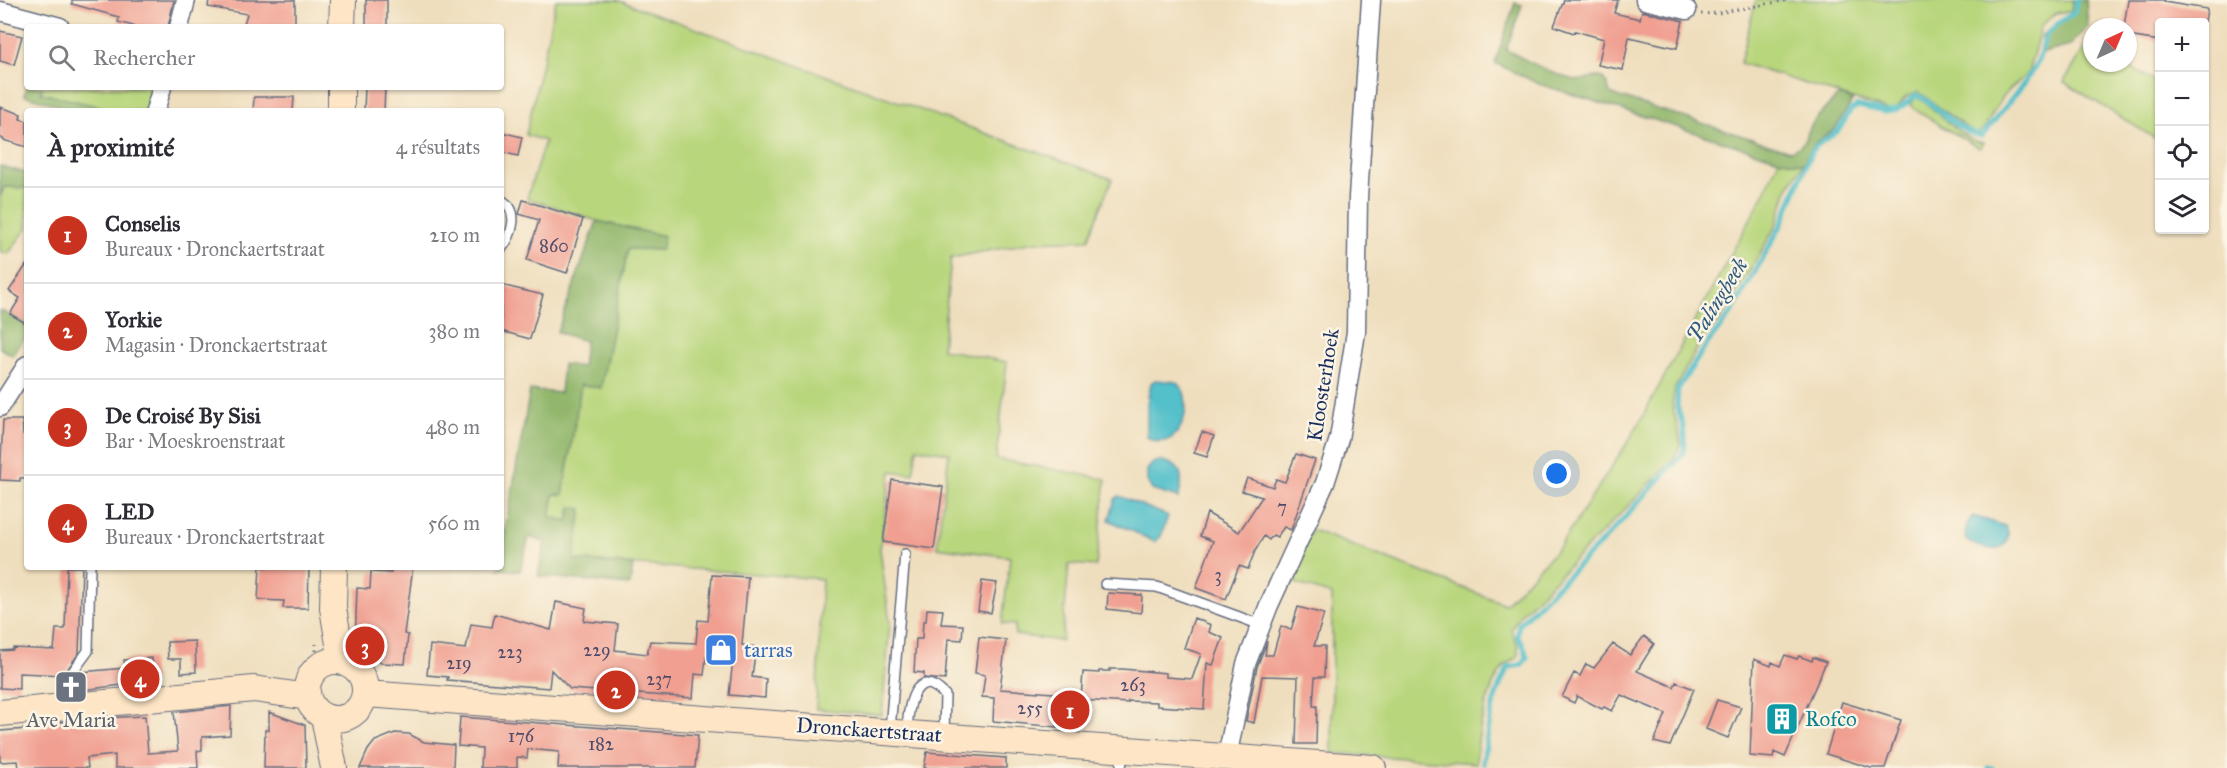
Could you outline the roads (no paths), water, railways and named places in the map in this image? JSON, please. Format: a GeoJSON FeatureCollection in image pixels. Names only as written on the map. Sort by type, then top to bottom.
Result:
{"type":"FeatureCollection","features":[{"type":"Feature","properties":{"kind":"main road"},"geometry":{"type":"LineString","coordinates":[[342,24],[343,0]]}},
{"type":"Feature","properties":{"kind":"main road"},"geometry":{"type":"LineString","coordinates":[[341,90],[341,108]]}},
{"type":"Feature","properties":{"kind":"main road"},"geometry":{"type":"LineString","coordinates":[[0,713],[254,689],[321,675],[354,667],[361,674],[366,694],[357,712],[335,718],[312,707],[321,675],[333,608],[334,570]]}},
{"type":"Feature","properties":{"kind":"main road","name":"Dronckaertstraat"},"geometry":{"type":"LineString","coordinates":[[366,694],[898,732],[1122,759],[1227,757],[1285,765],[1373,768]]}},
{"type":"Feature","properties":{"kind":"main road"},"geometry":{"type":"LineString","coordinates":[[335,718],[336,768]]}},
{"type":"Feature","properties":{"kind":"street"},"geometry":{"type":"LineString","coordinates":[[180,24],[186,0]]}},
{"type":"Feature","properties":{"kind":"street","name":"Kloosterhoek"},"geometry":{"type":"LineString","coordinates":[[1227,757],[1246,664],[1297,542],[1325,483],[1340,439],[1356,332],[1358,197],[1371,0]]}},
{"type":"Feature","properties":{"kind":"street"},"geometry":{"type":"LineString","coordinates":[[1645,0],[1687,10]]}},
{"type":"Feature","properties":{"kind":"street"},"geometry":{"type":"LineString","coordinates":[[0,11],[49,24]]}},
{"type":"Feature","properties":{"kind":"street"},"geometry":{"type":"LineString","coordinates":[[156,108],[161,90]]}},
{"type":"Feature","properties":{"kind":"street"},"geometry":{"type":"LineString","coordinates":[[0,407],[24,370]]}},
{"type":"Feature","properties":{"kind":"lane"},"geometry":{"type":"LineString","coordinates":[[504,202],[513,216],[514,225],[504,245]]}},
{"type":"Feature","properties":{"kind":"lane"},"geometry":{"type":"LineString","coordinates":[[898,732],[905,554]]}},
{"type":"Feature","properties":{"kind":"lane"},"geometry":{"type":"LineString","coordinates":[[77,707],[74,670],[88,651],[90,570]]}},
{"type":"Feature","properties":{"kind":"lane"},"geometry":{"type":"LineString","coordinates":[[1105,584],[1157,587],[1261,625]]}},
{"type":"Feature","properties":{"kind":"lane"},"geometry":{"type":"LineString","coordinates":[[898,732],[913,695],[918,688],[926,685],[937,687],[945,695],[944,736]]}},
{"type":"Feature","properties":{"kind":"water"},"geometry":{"type":"Polygon","coordinates":[[[1155,380],[1177,382],[1183,390],[1186,401],[1182,424],[1176,434],[1168,440],[1158,441],[1147,437],[1147,403],[1151,383],[1155,380]]]}},
{"type":"Feature","properties":{"kind":"water"},"geometry":{"type":"Polygon","coordinates":[[[1160,461],[1174,465],[1180,473],[1181,485],[1178,498],[1152,490],[1147,481],[1147,470],[1153,463],[1160,461]]]}},
{"type":"Feature","properties":{"kind":"water"},"geometry":{"type":"Polygon","coordinates":[[[1119,496],[1168,516],[1161,536],[1155,542],[1109,520],[1115,499],[1119,496]]]}},
{"type":"Feature","properties":{"kind":"water"},"geometry":{"type":"Polygon","coordinates":[[[1973,516],[2005,526],[2008,534],[2004,545],[1990,549],[1966,540],[1965,534],[1973,516]]]}},
{"type":"Feature","properties":{"kind":"waterway","name":"Palingbeek"},"geometry":{"type":"LineString","coordinates":[[1483,764],[1491,714],[1498,691],[1509,667],[1521,665],[1527,658],[1524,647],[1517,636],[1519,624],[1604,540],[1682,455],[1685,445],[1683,426],[1677,406],[1678,389],[1707,344],[1731,314],[1781,226],[1810,155],[1816,146],[1838,131],[1851,110],[1858,106],[1885,112],[1897,110],[1917,95],[1964,130],[1982,136],[2026,81],[2038,61],[2046,35],[2062,20],[2074,13],[2077,0]]}},
{"type":"Feature","properties":{"kind":"place","name":"De Croisé By Sisi"},"geometry":{"type":"Point","coordinates":[365,646]}},
{"type":"Feature","properties":{"kind":"place","name":"tarras"},"geometry":{"type":"Point","coordinates":[721,650]}},
{"type":"Feature","properties":{"kind":"place","name":"LED"},"geometry":{"type":"Point","coordinates":[140,679]}},
{"type":"Feature","properties":{"kind":"place","name":"Ave Maria"},"geometry":{"type":"Point","coordinates":[71,687]}},
{"type":"Feature","properties":{"kind":"place","name":"Yorkie"},"geometry":{"type":"Point","coordinates":[616,690]}},
{"type":"Feature","properties":{"kind":"place","name":"Conselis"},"geometry":{"type":"Point","coordinates":[1070,710]}},
{"type":"Feature","properties":{"kind":"place","name":"Rofco"},"geometry":{"type":"Point","coordinates":[1782,719]}}]}
